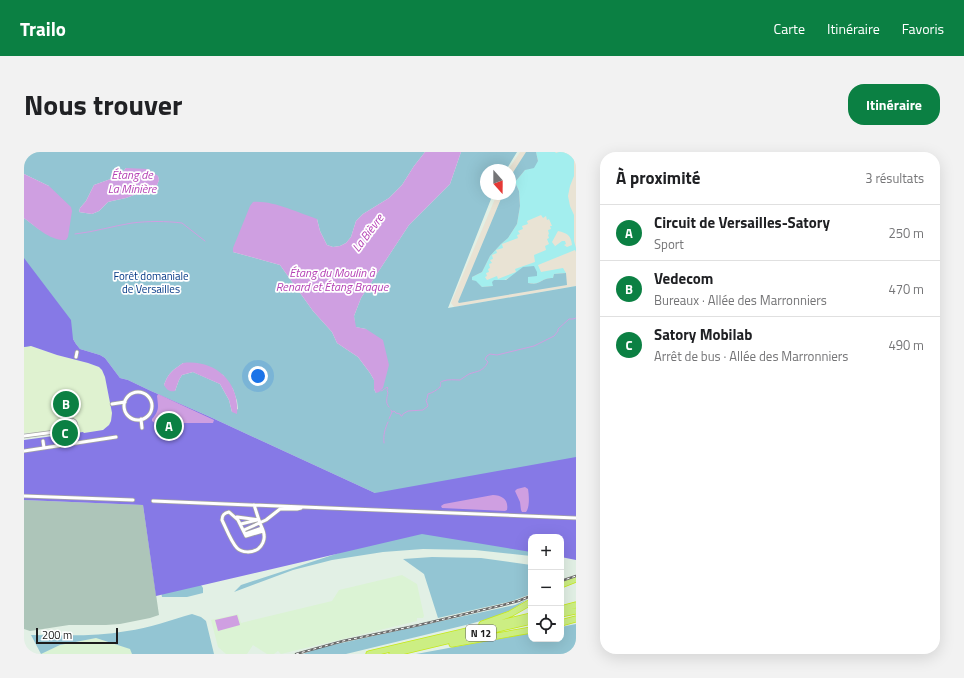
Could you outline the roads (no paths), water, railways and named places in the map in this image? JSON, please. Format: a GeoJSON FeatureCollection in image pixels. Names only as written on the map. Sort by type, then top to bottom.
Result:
{"type":"FeatureCollection","features":[{"type":"Feature","properties":{"kind":"highway"},"geometry":{"type":"LineString","coordinates":[[564,584],[576,580]]}},
{"type":"Feature","properties":{"kind":"highway"},"geometry":{"type":"LineString","coordinates":[[468,631],[476,626],[510,614],[528,604]]}},
{"type":"Feature","properties":{"kind":"highway"},"geometry":{"type":"LineString","coordinates":[[564,608],[576,605]]}},
{"type":"Feature","properties":{"kind":"highway"},"geometry":{"type":"LineString","coordinates":[[564,613],[576,611]]}},
{"type":"Feature","properties":{"kind":"highway","name":"N 12"},"geometry":{"type":"LineString","coordinates":[[369,654],[528,617]]}},
{"type":"Feature","properties":{"kind":"highway"},"geometry":{"type":"LineString","coordinates":[[564,622],[576,619]]}},
{"type":"Feature","properties":{"kind":"highway","name":"N 12"},"geometry":{"type":"LineString","coordinates":[[392,654],[528,622]]}},
{"type":"Feature","properties":{"kind":"highway"},"geometry":{"type":"LineString","coordinates":[[432,645],[441,646],[528,631]]}},
{"type":"Feature","properties":{"kind":"street"},"geometry":{"type":"LineString","coordinates":[[76,357],[77,352]]}},
{"type":"Feature","properties":{"kind":"street"},"geometry":{"type":"LineString","coordinates":[[137,392],[149,396],[152,404],[150,413],[141,419],[133,419],[126,413],[124,408],[126,399],[129,395],[137,392]]}},
{"type":"Feature","properties":{"kind":"street"},"geometry":{"type":"LineString","coordinates":[[112,404],[125,402]]}},
{"type":"Feature","properties":{"kind":"street"},"geometry":{"type":"LineString","coordinates":[[141,419],[142,428]]}},
{"type":"Feature","properties":{"kind":"street"},"geometry":{"type":"LineString","coordinates":[[24,436],[73,430],[76,428],[74,421],[68,421],[66,424],[67,428],[64,431]]}},
{"type":"Feature","properties":{"kind":"street"},"geometry":{"type":"LineString","coordinates":[[24,451],[116,437]]}},
{"type":"Feature","properties":{"kind":"street"},"geometry":{"type":"LineString","coordinates":[[43,441],[44,448]]}},
{"type":"Feature","properties":{"kind":"street"},"geometry":{"type":"LineString","coordinates":[[24,496],[133,500]]}},
{"type":"Feature","properties":{"kind":"street"},"geometry":{"type":"LineString","coordinates":[[153,501],[576,518]]}},
{"type":"Feature","properties":{"kind":"street"},"geometry":{"type":"LineString","coordinates":[[244,532],[241,524],[231,513],[226,512],[222,516],[222,520],[235,544],[240,550],[251,552],[260,547],[264,541],[264,535],[254,505]]}},
{"type":"Feature","properties":{"kind":"street"},"geometry":{"type":"LineString","coordinates":[[241,524],[266,520],[280,509],[297,509],[303,507]]}},
{"type":"Feature","properties":{"kind":"street"},"geometry":{"type":"LineString","coordinates":[[236,517],[259,521]]}},
{"type":"Feature","properties":{"kind":"street"},"geometry":{"type":"LineString","coordinates":[[244,532],[259,521]]}},
{"type":"Feature","properties":{"kind":"street"},"geometry":{"type":"LineString","coordinates":[[244,532],[262,530]]}},
{"type":"Feature","properties":{"kind":"water","name":"Étang du Moulin à Renard et Étang Braque"},"geometry":{"type":"Polygon","coordinates":[[[425,152],[461,152],[450,184],[409,225],[361,298],[354,316],[356,327],[366,329],[383,340],[389,365],[383,388],[376,393],[374,389],[374,380],[358,357],[337,343],[332,332],[313,311],[280,265],[233,252],[233,248],[253,202],[277,205],[317,219],[320,231],[327,245],[333,247],[346,243],[351,237],[356,221],[363,214],[389,198],[402,185],[425,152]]]}},
{"type":"Feature","properties":{"kind":"water","name":"Étang de La Minière"},"geometry":{"type":"Polygon","coordinates":[[[126,168],[148,169],[158,176],[159,180],[156,188],[152,191],[108,202],[99,211],[92,214],[79,212],[94,185],[119,176],[126,168]]]}},
{"type":"Feature","properties":{"kind":"water"},"geometry":{"type":"Polygon","coordinates":[[[24,174],[49,186],[71,207],[72,211],[68,237],[66,240],[60,240],[49,236],[24,218],[24,174]]]}},
{"type":"Feature","properties":{"kind":"water"},"geometry":{"type":"Polygon","coordinates":[[[183,363],[205,365],[215,369],[223,375],[230,383],[234,392],[237,402],[237,414],[232,412],[229,400],[220,384],[193,372],[182,375],[175,391],[170,391],[167,389],[164,385],[167,377],[183,363]]]}},
{"type":"Feature","properties":{"kind":"water"},"geometry":{"type":"Polygon","coordinates":[[[158,394],[214,420],[213,423],[155,423],[152,419],[157,410],[158,394]]]}},
{"type":"Feature","properties":{"kind":"water"},"geometry":{"type":"Polygon","coordinates":[[[525,487],[528,489],[529,504],[526,512],[522,512],[520,502],[515,491],[525,487]]]}},
{"type":"Feature","properties":{"kind":"water"},"geometry":{"type":"Polygon","coordinates":[[[493,495],[502,497],[506,501],[507,510],[442,508],[441,506],[444,504],[493,495]]]}},
{"type":"Feature","properties":{"kind":"water"},"geometry":{"type":"Polygon","coordinates":[[[237,615],[240,625],[218,631],[215,620],[237,615]]]}},
{"type":"Feature","properties":{"kind":"waterway","name":"La Bièvre"},"geometry":{"type":"LineString","coordinates":[[75,234],[132,223],[170,222],[182,223],[205,241]]}},
{"type":"Feature","properties":{"kind":"waterway"},"geometry":{"type":"LineString","coordinates":[[391,410],[392,412],[394,411],[401,416],[408,411],[423,410],[428,406],[426,400],[428,394],[439,388],[441,385],[440,383],[447,380],[460,380],[469,374],[477,372],[486,365],[488,362],[485,359],[490,354],[497,355],[534,346],[554,336],[558,329],[569,319],[576,318]]}},
{"type":"Feature","properties":{"kind":"waterway"},"geometry":{"type":"LineString","coordinates":[[381,391],[387,387],[388,388],[387,402],[389,407]]}},
{"type":"Feature","properties":{"kind":"waterway"},"geometry":{"type":"LineString","coordinates":[[389,419],[392,412]]}},
{"type":"Feature","properties":{"kind":"waterway"},"geometry":{"type":"LineString","coordinates":[[384,443],[384,432],[388,422]]}},
{"type":"Feature","properties":{"kind":"railway"},"geometry":{"type":"LineString","coordinates":[[564,580],[576,576]]}},
{"type":"Feature","properties":{"kind":"railway"},"geometry":{"type":"LineString","coordinates":[[296,654],[343,641],[503,605],[528,597]]}},
{"type":"Feature","properties":{"kind":"place","name":"Vedecom"},"geometry":{"type":"Point","coordinates":[66,404]}},
{"type":"Feature","properties":{"kind":"place","name":"Circuit de Versailles-Satory"},"geometry":{"type":"Point","coordinates":[169,426]}},
{"type":"Feature","properties":{"kind":"place","name":"Satory Mobilab"},"geometry":{"type":"Point","coordinates":[65,433]}},
{"type":"Feature","properties":{"kind":"park label","name":"Forêt domaniale de Versailles"},"geometry":{"type":"Point","coordinates":[151,282]}}]}
